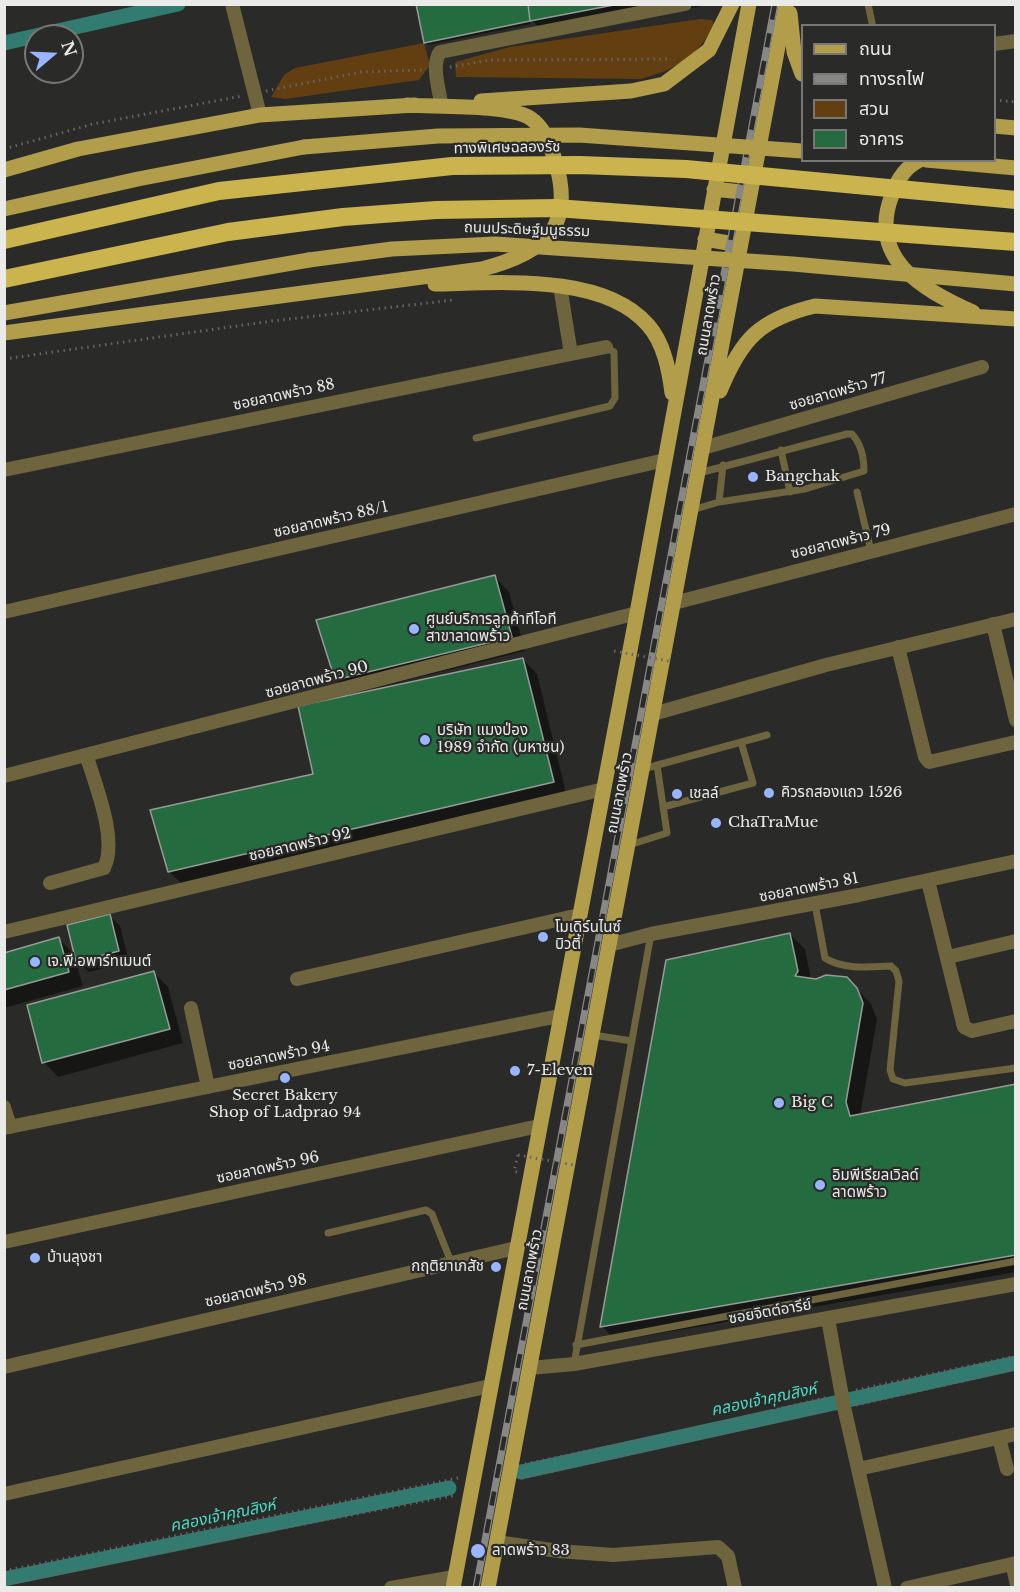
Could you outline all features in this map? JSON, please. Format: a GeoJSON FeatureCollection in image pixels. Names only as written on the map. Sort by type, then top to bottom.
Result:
{"type":"FeatureCollection","features":[{"type":"Feature","properties":{"kind":"highway","name":"ทางพิเศษฉลองรัช"},"geometry":{"type":"LineString","coordinates":[[4,240],[219,191],[452,166],[580,165],[686,169],[1016,200]]}},
{"type":"Feature","properties":{"kind":"highway"},"geometry":{"type":"LineString","coordinates":[[4,279],[228,232],[343,217],[436,210],[556,208],[1016,242]]}},
{"type":"Feature","properties":{"kind":"main road"},"geometry":{"type":"LineString","coordinates":[[4,170],[78,149],[260,115],[631,91],[664,84],[709,50],[732,4]]}},
{"type":"Feature","properties":{"kind":"main road","name":"ถนนลาดพร้าว"},"geometry":{"type":"LineString","coordinates":[[453,1582],[604,789],[749,4]]}},
{"type":"Feature","properties":{"kind":"main road"},"geometry":{"type":"LineString","coordinates":[[788,4],[794,52],[801,71]]}},
{"type":"Feature","properties":{"kind":"main road","name":"ถนนลาดพร้าว"},"geometry":{"type":"LineString","coordinates":[[488,1587],[628,846],[650,767],[653,714],[740,245],[788,4]]}},
{"type":"Feature","properties":{"kind":"main road"},"geometry":{"type":"LineString","coordinates":[[4,333],[381,284],[508,262],[529,253],[547,240],[560,216],[560,177],[547,134],[529,117],[507,110],[407,105]]}},
{"type":"Feature","properties":{"kind":"main road"},"geometry":{"type":"LineString","coordinates":[[4,209],[138,179],[304,147],[438,136],[579,135],[801,151]]}},
{"type":"Feature","properties":{"kind":"main road"},"geometry":{"type":"LineString","coordinates":[[916,162],[897,180],[887,207],[887,236],[897,264],[934,295],[984,317]]}},
{"type":"Feature","properties":{"kind":"main road"},"geometry":{"type":"LineString","coordinates":[[949,162],[1016,168]]}},
{"type":"Feature","properties":{"kind":"main road"},"geometry":{"type":"LineString","coordinates":[[714,189],[750,193]]}},
{"type":"Feature","properties":{"kind":"main road"},"geometry":{"type":"LineString","coordinates":[[705,239],[740,245]]}},
{"type":"Feature","properties":{"kind":"main road","name":"ถนนประดิษฐ์มนูธรรม"},"geometry":{"type":"LineString","coordinates":[[4,313],[309,260],[392,249],[495,244],[793,264],[1016,284]]}},
{"type":"Feature","properties":{"kind":"main road"},"geometry":{"type":"LineString","coordinates":[[381,284],[560,286],[610,297],[634,311],[650,326],[666,359],[674,407]]}},
{"type":"Feature","properties":{"kind":"main road"},"geometry":{"type":"LineString","coordinates":[[708,422],[729,368],[747,339],[763,326],[788,312],[815,306],[1016,319]]}},
{"type":"Feature","properties":{"kind":"street"},"geometry":{"type":"LineString","coordinates":[[232,4],[260,115]]}},
{"type":"Feature","properties":{"kind":"street"},"geometry":{"type":"LineString","coordinates":[[441,103],[436,69],[436,58],[440,52],[685,4]]}},
{"type":"Feature","properties":{"kind":"street"},"geometry":{"type":"LineString","coordinates":[[996,44],[1016,41]]}},
{"type":"Feature","properties":{"kind":"street"},"geometry":{"type":"LineString","coordinates":[[560,286],[571,354]]}},
{"type":"Feature","properties":{"kind":"street","name":"ซอยลาดพร้าว 88"},"geometry":{"type":"LineString","coordinates":[[4,470],[606,347]]}},
{"type":"Feature","properties":{"kind":"street","name":"ซอยลาดพร้าว 77"},"geometry":{"type":"LineString","coordinates":[[703,448],[982,368]]}},
{"type":"Feature","properties":{"kind":"street","name":"ซอยลาดพร้าว 88/1"},"geometry":{"type":"LineString","coordinates":[[4,612],[665,460]]}},
{"type":"Feature","properties":{"kind":"street","name":"ซอยลาดพร้าว 79"},"geometry":{"type":"LineString","coordinates":[[674,603],[1016,514]]}},
{"type":"Feature","properties":{"kind":"street","name":"ซอยลาดพร้าว 90"},"geometry":{"type":"LineString","coordinates":[[4,776],[87,757],[637,613]]}},
{"type":"Feature","properties":{"kind":"street"},"geometry":{"type":"LineString","coordinates":[[653,714],[898,648],[1016,619]]}},
{"type":"Feature","properties":{"kind":"street"},"geometry":{"type":"LineString","coordinates":[[993,624],[1016,720]]}},
{"type":"Feature","properties":{"kind":"street"},"geometry":{"type":"LineString","coordinates":[[898,648],[925,757],[929,762],[1016,742]]}},
{"type":"Feature","properties":{"kind":"street"},"geometry":{"type":"LineString","coordinates":[[50,883],[104,868],[111,852],[87,757]]}},
{"type":"Feature","properties":{"kind":"street","name":"ซอยลาดพร้าว 92"},"geometry":{"type":"LineString","coordinates":[[4,932],[604,789]]}},
{"type":"Feature","properties":{"kind":"street","name":"ซอยลาดพร้าว 81"},"geometry":{"type":"LineString","coordinates":[[609,945],[651,934],[814,904],[1016,861]]}},
{"type":"Feature","properties":{"kind":"street"},"geometry":{"type":"LineString","coordinates":[[928,881],[964,1027],[972,1031],[1016,1021]]}},
{"type":"Feature","properties":{"kind":"street"},"geometry":{"type":"LineString","coordinates":[[297,979],[579,915]]}},
{"type":"Feature","properties":{"kind":"street"},"geometry":{"type":"LineString","coordinates":[[948,957],[1016,941]]}},
{"type":"Feature","properties":{"kind":"street"},"geometry":{"type":"LineString","coordinates":[[191,1008],[208,1087]]}},
{"type":"Feature","properties":{"kind":"street","name":"ซอยลาดพร้าว 94"},"geometry":{"type":"LineString","coordinates":[[7,1128],[559,1016]]}},
{"type":"Feature","properties":{"kind":"street"},"geometry":{"type":"LineString","coordinates":[[4,1107],[7,1128]]}},
{"type":"Feature","properties":{"kind":"street","name":"ซอยลาดพร้าว 96"},"geometry":{"type":"LineString","coordinates":[[4,1242],[539,1126]]}},
{"type":"Feature","properties":{"kind":"street","name":"ซอยลาดพร้าว 98"},"geometry":{"type":"LineString","coordinates":[[4,1367],[516,1248]]}},
{"type":"Feature","properties":{"kind":"street","name":"ซอยจิตต์อารีย์"},"geometry":{"type":"LineString","coordinates":[[530,1368],[574,1364],[1016,1284]]}},
{"type":"Feature","properties":{"kind":"street"},"geometry":{"type":"LineString","coordinates":[[828,1318],[844,1407],[885,1587]]}},
{"type":"Feature","properties":{"kind":"street"},"geometry":{"type":"LineString","coordinates":[[4,1494],[490,1386]]}},
{"type":"Feature","properties":{"kind":"street"},"geometry":{"type":"LineString","coordinates":[[858,1469],[1016,1434]]}},
{"type":"Feature","properties":{"kind":"street"},"geometry":{"type":"LineString","coordinates":[[999,1438],[1007,1469]]}},
{"type":"Feature","properties":{"kind":"street"},"geometry":{"type":"LineString","coordinates":[[496,1542],[558,1551],[613,1555],[718,1547],[728,1556],[735,1587]]}},
{"type":"Feature","properties":{"kind":"street"},"geometry":{"type":"LineString","coordinates":[[907,1587],[1012,1564]]}},
{"type":"Feature","properties":{"kind":"street"},"geometry":{"type":"LineString","coordinates":[[391,1587],[453,1582]]}},
{"type":"Feature","properties":{"kind":"lane"},"geometry":{"type":"LineString","coordinates":[[868,4],[872,23]]}},
{"type":"Feature","properties":{"kind":"lane"},"geometry":{"type":"LineString","coordinates":[[476,438],[610,406],[615,398],[614,352],[606,347]]}},
{"type":"Feature","properties":{"kind":"lane"},"geometry":{"type":"LineString","coordinates":[[692,510],[719,501],[790,492],[864,471],[864,461],[858,442],[852,434],[781,450],[699,473]]}},
{"type":"Feature","properties":{"kind":"lane"},"geometry":{"type":"LineString","coordinates":[[781,450],[790,492]]}},
{"type":"Feature","properties":{"kind":"lane"},"geometry":{"type":"LineString","coordinates":[[719,501],[723,465]]}},
{"type":"Feature","properties":{"kind":"lane"},"geometry":{"type":"LineString","coordinates":[[857,492],[871,552]]}},
{"type":"Feature","properties":{"kind":"lane"},"geometry":{"type":"LineString","coordinates":[[628,846],[667,833],[663,807],[650,767],[767,735]]}},
{"type":"Feature","properties":{"kind":"lane"},"geometry":{"type":"LineString","coordinates":[[663,807],[753,783],[741,742]]}},
{"type":"Feature","properties":{"kind":"lane"},"geometry":{"type":"LineString","coordinates":[[814,904],[825,958],[861,967],[891,966],[896,971],[899,981],[890,1070],[893,1079],[905,1083],[1016,1068]]}},
{"type":"Feature","properties":{"kind":"lane"},"geometry":{"type":"LineString","coordinates":[[574,1364],[651,934]]}},
{"type":"Feature","properties":{"kind":"lane"},"geometry":{"type":"LineString","coordinates":[[592,1035],[632,1041]]}},
{"type":"Feature","properties":{"kind":"lane"},"geometry":{"type":"LineString","coordinates":[[328,1233],[426,1210],[432,1214],[451,1262]]}},
{"type":"Feature","properties":{"kind":"lane"},"geometry":{"type":"LineString","coordinates":[[576,1345],[1016,1261]]}},
{"type":"Feature","properties":{"kind":"lane"},"geometry":{"type":"LineString","coordinates":[[1012,1564],[1014,1587]]}},
{"type":"Feature","properties":{"kind":"path"},"geometry":{"type":"LineString","coordinates":[[4,149],[93,124],[361,72],[436,69],[490,60],[666,59],[685,70]]}},
{"type":"Feature","properties":{"kind":"path"},"geometry":{"type":"LineString","coordinates":[[996,100],[1016,102]]}},
{"type":"Feature","properties":{"kind":"path"},"geometry":{"type":"LineString","coordinates":[[4,360],[272,321],[457,299]]}},
{"type":"Feature","properties":{"kind":"path"},"geometry":{"type":"LineString","coordinates":[[614,651],[669,661]]}},
{"type":"Feature","properties":{"kind":"path"},"geometry":{"type":"LineString","coordinates":[[518,1155],[574,1165]]}},
{"type":"Feature","properties":{"kind":"path"},"geometry":{"type":"LineString","coordinates":[[511,1466],[707,1426],[817,1401],[841,1392],[1016,1356]]}},
{"type":"Feature","properties":{"kind":"path"},"geometry":{"type":"LineString","coordinates":[[508,1481],[1016,1369]]}},
{"type":"Feature","properties":{"kind":"path"},"geometry":{"type":"LineString","coordinates":[[905,1380],[907,1394]]}},
{"type":"Feature","properties":{"kind":"path"},"geometry":{"type":"LineString","coordinates":[[4,1571],[474,1475]]}},
{"type":"Feature","properties":{"kind":"path"},"geometry":{"type":"LineString","coordinates":[[4,1585],[209,1542],[471,1492]]}},
{"type":"Feature","properties":{"kind":"green space"},"geometry":{"type":"Polygon","coordinates":[[[700,19],[712,20],[714,25],[708,36],[692,54],[674,67],[640,79],[456,77],[455,62],[510,47],[700,19]]]}},
{"type":"Feature","properties":{"kind":"green space"},"geometry":{"type":"Polygon","coordinates":[[[424,43],[430,65],[419,80],[285,99],[271,97],[284,75],[295,68],[424,43]]]}},
{"type":"Feature","properties":{"kind":"building"},"geometry":{"type":"Polygon","coordinates":[[[416,4],[528,4],[530,21],[424,43],[416,4]]]}},
{"type":"Feature","properties":{"kind":"building"},"geometry":{"type":"Polygon","coordinates":[[[528,4],[619,4],[530,21],[528,4]]]}},
{"type":"Feature","properties":{"kind":"building","name":"ศูนย์บริการลูกค้าทีโอที สาขาลาดพร้าว"},"geometry":{"type":"Polygon","coordinates":[[[495,575],[512,637],[335,680],[316,620],[495,575]]]}},
{"type":"Feature","properties":{"kind":"building","name":"บริษัท แมงป่อง 1989 จำกัด (มหาชน)"},"geometry":{"type":"Polygon","coordinates":[[[523,658],[554,782],[168,872],[150,810],[313,774],[298,706],[523,658]]]}},
{"type":"Feature","properties":{"kind":"building"},"geometry":{"type":"Polygon","coordinates":[[[110,914],[119,951],[76,962],[67,925],[110,914]]]}},
{"type":"Feature","properties":{"kind":"building","name":"อิมพีเรียลเวิลด์ ลาดพร้าว"},"geometry":{"type":"Polygon","coordinates":[[[790,933],[798,971],[795,976],[816,979],[826,975],[847,977],[857,988],[863,1003],[846,1102],[850,1116],[1016,1084],[1016,1255],[600,1327],[666,960],[790,933]]]}},
{"type":"Feature","properties":{"kind":"building","name":"เจ.พี.อพาร์ทเมนต์"},"geometry":{"type":"Polygon","coordinates":[[[59,937],[69,972],[4,990],[4,953],[59,937]]]}},
{"type":"Feature","properties":{"kind":"building"},"geometry":{"type":"Polygon","coordinates":[[[154,971],[170,1029],[42,1063],[27,1005],[154,971]]]}},
{"type":"Feature","properties":{"kind":"waterway"},"geometry":{"type":"LineString","coordinates":[[4,43],[178,4]]}},
{"type":"Feature","properties":{"kind":"waterway","name":"คลองเจ้าคุณสิงห์"},"geometry":{"type":"LineString","coordinates":[[521,1472],[1016,1363]]}},
{"type":"Feature","properties":{"kind":"waterway","name":"คลองเจ้าคุณสิงห์"},"geometry":{"type":"LineString","coordinates":[[4,1579],[449,1488]]}},
{"type":"Feature","properties":{"kind":"railway"},"geometry":{"type":"LineString","coordinates":[[476,1588],[775,4]]}},
{"type":"Feature","properties":{"kind":"place","name":"Bangchak"},"geometry":{"type":"Point","coordinates":[753,477]}},
{"type":"Feature","properties":{"kind":"place","name":"ศูนย์บริการลูกค้าทีโอที สาขาลาดพร้าว"},"geometry":{"type":"Point","coordinates":[414,629]}},
{"type":"Feature","properties":{"kind":"place","name":"บริษัท แมงป่อง 1989 จำกัด (มหาชน)"},"geometry":{"type":"Point","coordinates":[425,740]}},
{"type":"Feature","properties":{"kind":"place","name":"คิวรถสองแถว 1526"},"geometry":{"type":"Point","coordinates":[769,793]}},
{"type":"Feature","properties":{"kind":"place","name":"เชลล์"},"geometry":{"type":"Point","coordinates":[677,794]}},
{"type":"Feature","properties":{"kind":"place","name":"ChaTraMue"},"geometry":{"type":"Point","coordinates":[716,823]}},
{"type":"Feature","properties":{"kind":"place","name":"โมเดิร์นไนซ์ บิวตี้"},"geometry":{"type":"Point","coordinates":[543,937]}},
{"type":"Feature","properties":{"kind":"place","name":"เจ.พี.อพาร์ทเมนต์"},"geometry":{"type":"Point","coordinates":[35,962]}},
{"type":"Feature","properties":{"kind":"place","name":"7-Eleven"},"geometry":{"type":"Point","coordinates":[515,1071]}},
{"type":"Feature","properties":{"kind":"place","name":"Secret Bakery Shop of Ladprao 94"},"geometry":{"type":"Point","coordinates":[285,1078]}},
{"type":"Feature","properties":{"kind":"place","name":"Big C"},"geometry":{"type":"Point","coordinates":[779,1103]}},
{"type":"Feature","properties":{"kind":"place","name":"อิมพีเรียลเวิลด์ ลาดพร้าว"},"geometry":{"type":"Point","coordinates":[820,1185]}},
{"type":"Feature","properties":{"kind":"place","name":"บ้านลุงชา"},"geometry":{"type":"Point","coordinates":[35,1258]}},
{"type":"Feature","properties":{"kind":"place","name":"กฤติยาเภสัช"},"geometry":{"type":"Point","coordinates":[496,1267]}},
{"type":"Feature","properties":{"kind":"place","name":"ลาดพร้าว 83"},"geometry":{"type":"Point","coordinates":[478,1551]}}]}
